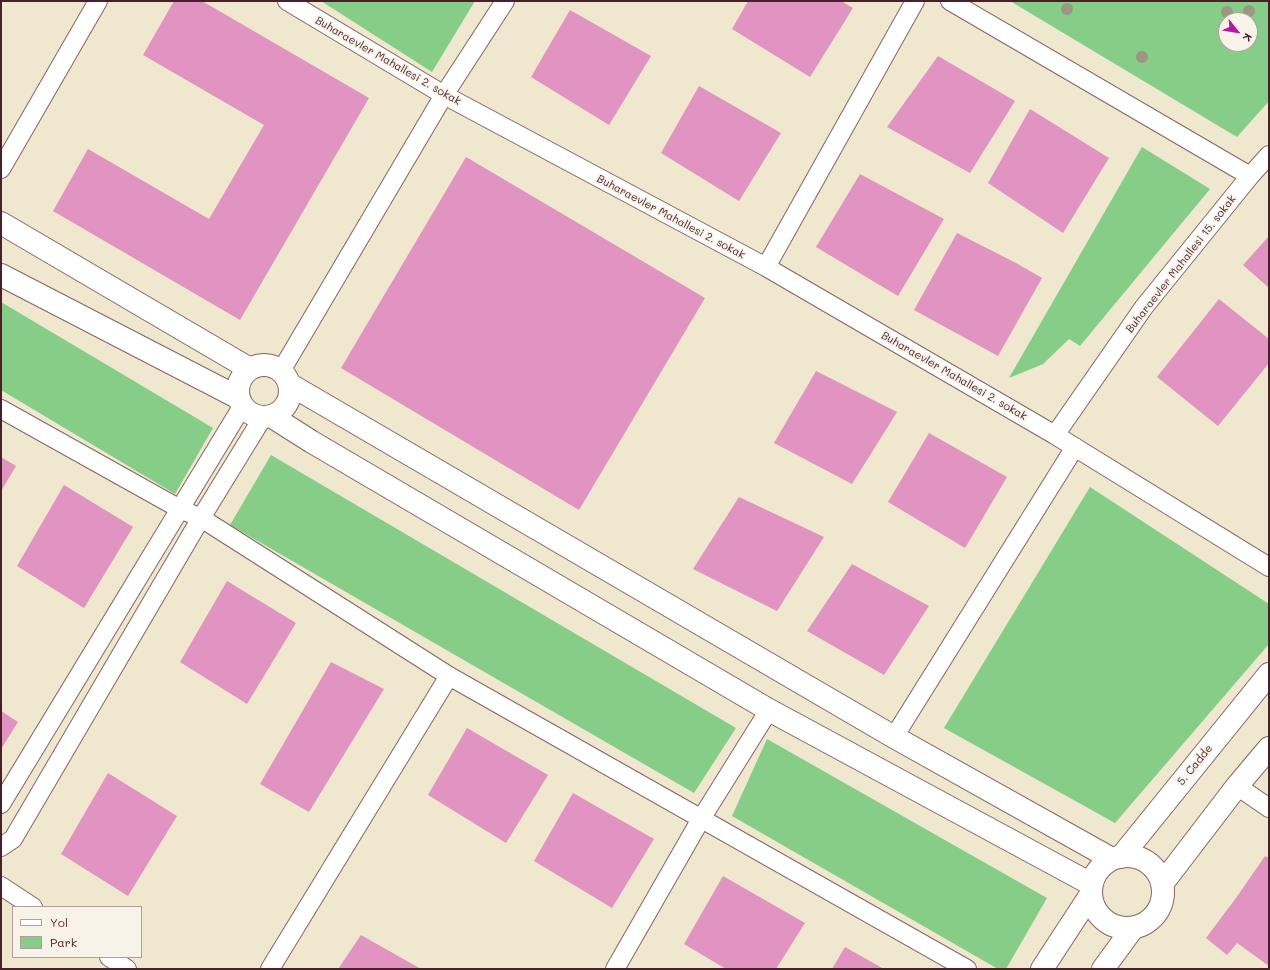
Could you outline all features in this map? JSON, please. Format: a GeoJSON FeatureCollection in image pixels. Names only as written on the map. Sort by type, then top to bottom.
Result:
{"type":"FeatureCollection","features":[{"type":"Feature","properties":{"kind":"street"},"geometry":{"type":"LineString","coordinates":[[1,169],[98,1]]}},
{"type":"Feature","properties":{"kind":"street","name":"Buharaevler Mahallesi 2. sokak"},"geometry":{"type":"LineString","coordinates":[[286,1],[444,95],[766,267],[1055,435],[1269,567]]}},
{"type":"Feature","properties":{"kind":"street"},"geometry":{"type":"LineString","coordinates":[[505,1],[444,95],[285,377],[290,392],[289,400],[285,407],[278,413],[267,416],[255,415],[248,411],[241,401],[238,390],[244,375],[250,369],[258,366],[266,365],[274,367],[285,377],[894,738],[1116,858]]}},
{"type":"Feature","properties":{"kind":"street"},"geometry":{"type":"LineString","coordinates":[[766,267],[915,1]]}},
{"type":"Feature","properties":{"kind":"street"},"geometry":{"type":"LineString","coordinates":[[950,1],[1250,176]]}},
{"type":"Feature","properties":{"kind":"street","name":"Buharaevler Mahallesi 15. sokak"},"geometry":{"type":"LineString","coordinates":[[1055,435],[1144,307],[1250,176],[1269,155]]}},
{"type":"Feature","properties":{"kind":"street"},"geometry":{"type":"LineString","coordinates":[[1,223],[250,369]]}},
{"type":"Feature","properties":{"kind":"street"},"geometry":{"type":"LineString","coordinates":[[1,275],[241,401]]}},
{"type":"Feature","properties":{"kind":"street"},"geometry":{"type":"LineString","coordinates":[[1,804],[180,509],[241,401]]}},
{"type":"Feature","properties":{"kind":"street"},"geometry":{"type":"LineString","coordinates":[[1,409],[180,509],[201,518],[449,676],[967,969]]}},
{"type":"Feature","properties":{"kind":"street"},"geometry":{"type":"LineString","coordinates":[[1,847],[13,839],[201,518],[267,416]]}},
{"type":"Feature","properties":{"kind":"street"},"geometry":{"type":"LineString","coordinates":[[267,416],[769,710],[1091,889]]}},
{"type":"Feature","properties":{"kind":"street"},"geometry":{"type":"LineString","coordinates":[[894,738],[1075,447]]}},
{"type":"Feature","properties":{"kind":"street","name":"5. Cadde"},"geometry":{"type":"LineString","coordinates":[[1116,858],[1269,674]]}},
{"type":"Feature","properties":{"kind":"street"},"geometry":{"type":"LineString","coordinates":[[270,969],[449,676]]}},
{"type":"Feature","properties":{"kind":"street"},"geometry":{"type":"LineString","coordinates":[[616,969],[701,819],[769,710]]}},
{"type":"Feature","properties":{"kind":"street"},"geometry":{"type":"LineString","coordinates":[[1162,884],[1237,786],[1269,748]]}},
{"type":"Feature","properties":{"kind":"street"},"geometry":{"type":"LineString","coordinates":[[1237,786],[1269,808]]}},
{"type":"Feature","properties":{"kind":"street"},"geometry":{"type":"LineString","coordinates":[[1042,969],[1091,889],[1096,874],[1103,865],[1116,858],[1131,856],[1142,860],[1151,866],[1158,874],[1162,884],[1163,894],[1157,912],[1150,919],[1142,925],[1133,928],[1123,928],[1113,926],[1104,921],[1097,913],[1092,904],[1091,889]]}},
{"type":"Feature","properties":{"kind":"street"},"geometry":{"type":"LineString","coordinates":[[1,886],[31,906]]}},
{"type":"Feature","properties":{"kind":"street"},"geometry":{"type":"LineString","coordinates":[[1103,969],[1133,928]]}},
{"type":"Feature","properties":{"kind":"street"},"geometry":{"type":"LineString","coordinates":[[110,958],[127,969]]}},
{"type":"Feature","properties":{"kind":"green space"},"geometry":{"type":"Polygon","coordinates":[[[321,1],[475,1],[432,72],[321,1]]]}},
{"type":"Feature","properties":{"kind":"green space"},"geometry":{"type":"Polygon","coordinates":[[[1010,1],[1269,1],[1269,101],[1237,137],[1010,1]]]}},
{"type":"Feature","properties":{"kind":"green space"},"geometry":{"type":"Polygon","coordinates":[[[1142,147],[1210,189],[1080,346],[1069,339],[1043,364],[1009,378],[1142,147]]]}},
{"type":"Feature","properties":{"kind":"green space"},"geometry":{"type":"Polygon","coordinates":[[[1,302],[213,428],[175,494],[1,390],[1,302]]]}},
{"type":"Feature","properties":{"kind":"green space"},"geometry":{"type":"Polygon","coordinates":[[[271,455],[736,728],[694,793],[230,525],[271,455]]]}},
{"type":"Feature","properties":{"kind":"green space"},"geometry":{"type":"Polygon","coordinates":[[[1090,487],[1269,604],[1269,644],[1115,823],[944,728],[1090,487]]]}},
{"type":"Feature","properties":{"kind":"green space"},"geometry":{"type":"Polygon","coordinates":[[[767,739],[1047,898],[1006,969],[998,969],[732,816],[767,739]]]}},
{"type":"Feature","properties":{"kind":"building"},"geometry":{"type":"Polygon","coordinates":[[[174,1],[202,1],[369,98],[240,320],[53,211],[88,149],[209,219],[264,125],[143,55],[174,1]]]}},
{"type":"Feature","properties":{"kind":"building"},"geometry":{"type":"Polygon","coordinates":[[[748,1],[841,1],[853,8],[810,77],[732,29],[748,1]]]}},
{"type":"Feature","properties":{"kind":"building"},"geometry":{"type":"Polygon","coordinates":[[[570,10],[651,56],[609,125],[531,77],[570,10]]]}},
{"type":"Feature","properties":{"kind":"building"},"geometry":{"type":"Polygon","coordinates":[[[938,56],[1015,101],[970,173],[887,127],[938,56]]]}},
{"type":"Feature","properties":{"kind":"building"},"geometry":{"type":"Polygon","coordinates":[[[699,86],[781,133],[739,201],[661,153],[699,86]]]}},
{"type":"Feature","properties":{"kind":"building"},"geometry":{"type":"Polygon","coordinates":[[[1030,109],[1109,158],[1063,233],[988,183],[1030,109]]]}},
{"type":"Feature","properties":{"kind":"building"},"geometry":{"type":"Polygon","coordinates":[[[466,157],[705,298],[579,510],[341,368],[466,157]]]}},
{"type":"Feature","properties":{"kind":"building"},"geometry":{"type":"Polygon","coordinates":[[[860,174],[944,219],[898,296],[816,247],[860,174]]]}},
{"type":"Feature","properties":{"kind":"building"},"geometry":{"type":"Polygon","coordinates":[[[957,233],[1042,278],[998,356],[914,310],[957,233]]]}},
{"type":"Feature","properties":{"kind":"building"},"geometry":{"type":"Polygon","coordinates":[[[1269,236],[1269,288],[1243,265],[1269,236]]]}},
{"type":"Feature","properties":{"kind":"building"},"geometry":{"type":"Polygon","coordinates":[[[1219,299],[1269,339],[1269,363],[1218,426],[1157,377],[1219,299]]]}},
{"type":"Feature","properties":{"kind":"building"},"geometry":{"type":"Polygon","coordinates":[[[816,371],[897,412],[852,484],[774,443],[816,371]]]}},
{"type":"Feature","properties":{"kind":"building"},"geometry":{"type":"Polygon","coordinates":[[[929,433],[1007,477],[965,548],[888,502],[929,433]]]}},
{"type":"Feature","properties":{"kind":"building"},"geometry":{"type":"Polygon","coordinates":[[[1,457],[16,466],[1,491],[1,457]]]}},
{"type":"Feature","properties":{"kind":"building"},"geometry":{"type":"Polygon","coordinates":[[[64,485],[133,527],[84,608],[17,566],[64,485]]]}},
{"type":"Feature","properties":{"kind":"building"},"geometry":{"type":"Polygon","coordinates":[[[739,497],[824,537],[777,611],[693,569],[739,497]]]}},
{"type":"Feature","properties":{"kind":"building"},"geometry":{"type":"Polygon","coordinates":[[[852,564],[929,606],[884,675],[807,631],[852,564]]]}},
{"type":"Feature","properties":{"kind":"building"},"geometry":{"type":"Polygon","coordinates":[[[227,581],[296,623],[247,704],[180,662],[227,581]]]}},
{"type":"Feature","properties":{"kind":"building"},"geometry":{"type":"Polygon","coordinates":[[[331,662],[384,689],[309,812],[260,784],[331,662]]]}},
{"type":"Feature","properties":{"kind":"building"},"geometry":{"type":"Polygon","coordinates":[[[1,711],[18,722],[1,749],[1,711]]]}},
{"type":"Feature","properties":{"kind":"building"},"geometry":{"type":"Polygon","coordinates":[[[467,728],[548,775],[506,843],[428,795],[467,728]]]}},
{"type":"Feature","properties":{"kind":"building"},"geometry":{"type":"Polygon","coordinates":[[[108,773],[177,816],[128,896],[61,854],[108,773]]]}},
{"type":"Feature","properties":{"kind":"building"},"geometry":{"type":"Polygon","coordinates":[[[573,793],[654,839],[612,908],[534,861],[573,793]]]}},
{"type":"Feature","properties":{"kind":"building"},"geometry":{"type":"Polygon","coordinates":[[[1265,856],[1269,858],[1269,966],[1237,943],[1227,955],[1206,938],[1265,856]]]}},
{"type":"Feature","properties":{"kind":"building"},"geometry":{"type":"Polygon","coordinates":[[[723,876],[805,923],[776,969],[726,969],[684,944],[723,876]]]}},
{"type":"Feature","properties":{"kind":"building"},"geometry":{"type":"Polygon","coordinates":[[[361,935],[421,969],[338,969],[361,935]]]}},
{"type":"Feature","properties":{"kind":"building"},"geometry":{"type":"Polygon","coordinates":[[[845,947],[884,969],[832,969],[845,947]]]}}]}
